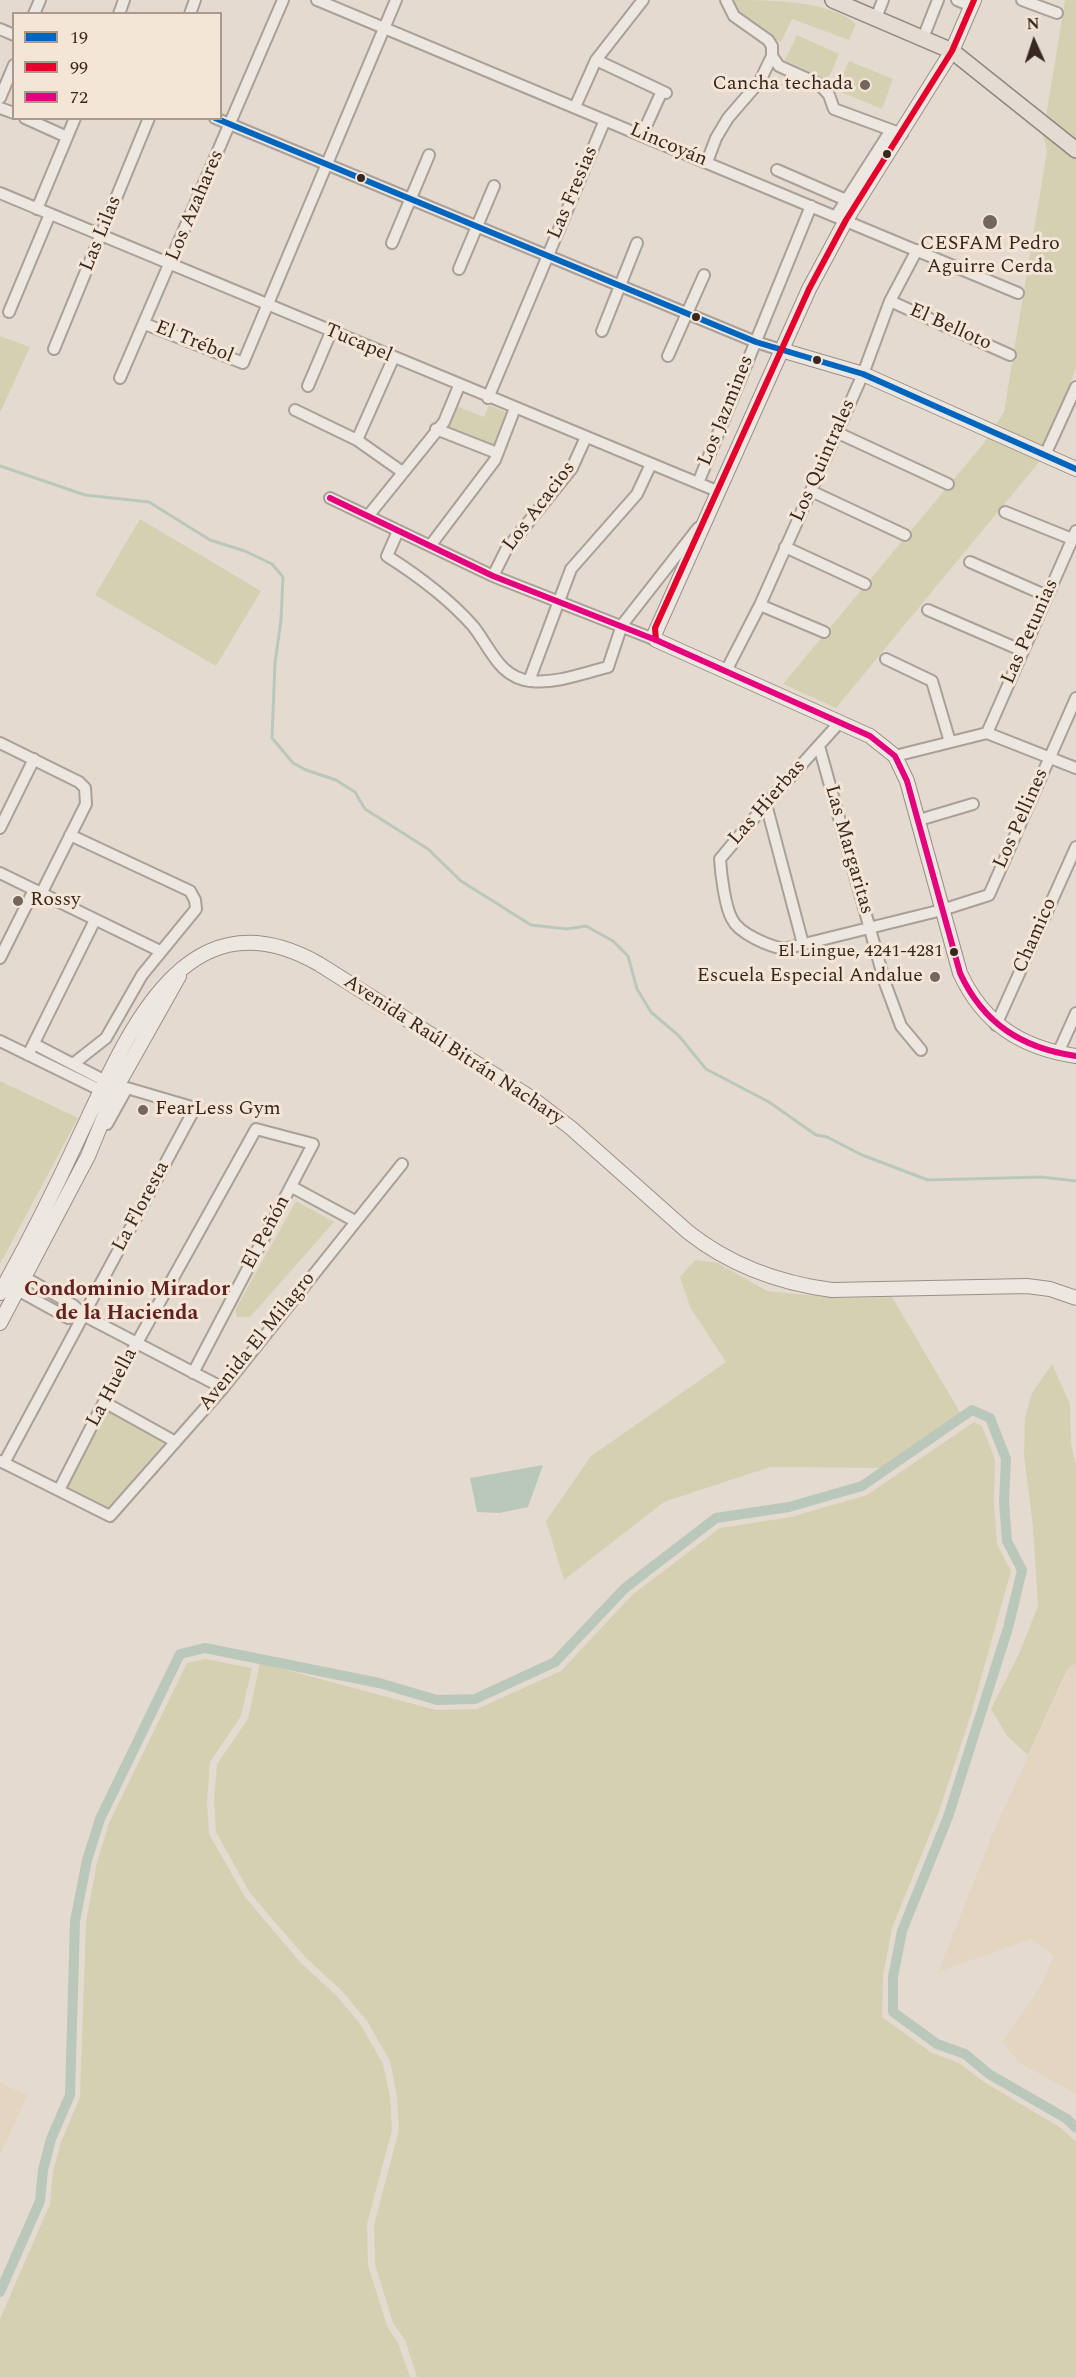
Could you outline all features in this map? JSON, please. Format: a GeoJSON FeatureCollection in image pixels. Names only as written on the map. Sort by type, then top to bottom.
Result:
{"type":"FeatureCollection","features":[{"type":"Feature","properties":{"kind":"main road"},"geometry":{"type":"LineString","coordinates":[[833,0],[952,51],[1076,150]]}},
{"type":"Feature","properties":{"kind":"street","name":"Los Azahares"},"geometry":{"type":"LineString","coordinates":[[120,378],[283,0]]}},
{"type":"Feature","properties":{"kind":"street","name":"Lincoyán"},"geometry":{"type":"LineString","coordinates":[[317,0],[1017,293]]}},
{"type":"Feature","properties":{"kind":"street"},"geometry":{"type":"LineString","coordinates":[[267,304],[396,0]]}},
{"type":"Feature","properties":{"kind":"street"},"geometry":{"type":"LineString","coordinates":[[575,108],[596,60],[643,0]]}},
{"type":"Feature","properties":{"kind":"street"},"geometry":{"type":"LineString","coordinates":[[707,162],[728,118],[760,81],[772,56],[772,46],[768,40],[734,16],[726,0]]}},
{"type":"Feature","properties":{"kind":"street"},"geometry":{"type":"LineString","coordinates":[[876,18],[883,0]]}},
{"type":"Feature","properties":{"kind":"street"},"geometry":{"type":"LineString","coordinates":[[923,38],[938,0]]}},
{"type":"Feature","properties":{"kind":"street"},"geometry":{"type":"LineString","coordinates":[[841,218],[846,200],[952,51],[973,3],[957,0]]}},
{"type":"Feature","properties":{"kind":"street"},"geometry":{"type":"LineString","coordinates":[[1022,0],[1057,13]]}},
{"type":"Feature","properties":{"kind":"street"},"geometry":{"type":"LineString","coordinates":[[772,56],[779,66],[819,84],[829,95],[834,109],[896,132]]}},
{"type":"Feature","properties":{"kind":"street"},"geometry":{"type":"LineString","coordinates":[[596,60],[664,92],[642,135]]}},
{"type":"Feature","properties":{"kind":"street"},"geometry":{"type":"LineString","coordinates":[[0,98],[12,70]]}},
{"type":"Feature","properties":{"kind":"street"},"geometry":{"type":"LineString","coordinates":[[30,120],[67,136]]}},
{"type":"Feature","properties":{"kind":"street"},"geometry":{"type":"LineString","coordinates":[[38,209],[74,120]]}},
{"type":"Feature","properties":{"kind":"street","name":"Las Lilas"},"geometry":{"type":"LineString","coordinates":[[54,349],[148,120]]}},
{"type":"Feature","properties":{"kind":"street"},"geometry":{"type":"LineString","coordinates":[[220,120],[756,342],[863,374],[1076,469]]}},
{"type":"Feature","properties":{"kind":"street","name":"Las Fresias"},"geometry":{"type":"LineString","coordinates":[[488,398],[604,120]]}},
{"type":"Feature","properties":{"kind":"street"},"geometry":{"type":"LineString","coordinates":[[656,636],[704,520],[841,218],[896,132]]}},
{"type":"Feature","properties":{"kind":"street"},"geometry":{"type":"LineString","coordinates":[[392,243],[429,155]]}},
{"type":"Feature","properties":{"kind":"street"},"geometry":{"type":"LineString","coordinates":[[777,170],[846,200]]}},
{"type":"Feature","properties":{"kind":"street"},"geometry":{"type":"LineString","coordinates":[[459,269],[494,186]]}},
{"type":"Feature","properties":{"kind":"street","name":"Tucapel"},"geometry":{"type":"LineString","coordinates":[[1,196],[38,209],[393,359],[717,492]]}},
{"type":"Feature","properties":{"kind":"street","name":"Los Jazmines"},"geometry":{"type":"LineString","coordinates":[[698,483],[811,206]]}},
{"type":"Feature","properties":{"kind":"street"},"geometry":{"type":"LineString","coordinates":[[9,312],[50,214]]}},
{"type":"Feature","properties":{"kind":"street"},"geometry":{"type":"LineString","coordinates":[[602,331],[637,243]]}},
{"type":"Feature","properties":{"kind":"street","name":"Los Quintrales"},"geometry":{"type":"LineString","coordinates":[[726,671],[760,605],[863,374],[891,301],[917,250]]}},
{"type":"Feature","properties":{"kind":"street"},"geometry":{"type":"LineString","coordinates":[[668,356],[704,274]]}},
{"type":"Feature","properties":{"kind":"street","name":"El Belloto"},"geometry":{"type":"LineString","coordinates":[[891,301],[1010,355]]}},
{"type":"Feature","properties":{"kind":"street","name":"El Trébol"},"geometry":{"type":"LineString","coordinates":[[145,324],[243,363],[267,304]]}},
{"type":"Feature","properties":{"kind":"street"},"geometry":{"type":"LineString","coordinates":[[308,386],[331,332]]}},
{"type":"Feature","properties":{"kind":"street"},"geometry":{"type":"LineString","coordinates":[[357,440],[393,359]]}},
{"type":"Feature","properties":{"kind":"street"},"geometry":{"type":"LineString","coordinates":[[368,516],[401,471],[444,422],[459,386]]}},
{"type":"Feature","properties":{"kind":"street"},"geometry":{"type":"LineString","coordinates":[[1045,455],[1076,387]]}},
{"type":"Feature","properties":{"kind":"street"},"geometry":{"type":"LineString","coordinates":[[430,546],[495,460],[515,408]]}},
{"type":"Feature","properties":{"kind":"street"},"geometry":{"type":"LineString","coordinates":[[295,410],[357,440],[401,471]]}},
{"type":"Feature","properties":{"kind":"street"},"geometry":{"type":"LineString","coordinates":[[436,429],[496,453]]}},
{"type":"Feature","properties":{"kind":"street"},"geometry":{"type":"LineString","coordinates":[[836,432],[948,484]]}},
{"type":"Feature","properties":{"kind":"street","name":"Los Acacios"},"geometry":{"type":"LineString","coordinates":[[492,576],[506,550],[572,468],[585,436]]}},
{"type":"Feature","properties":{"kind":"street"},"geometry":{"type":"LineString","coordinates":[[529,681],[571,569],[637,494],[651,464]]}},
{"type":"Feature","properties":{"kind":"street"},"geometry":{"type":"LineString","coordinates":[[811,491],[905,535]]}},
{"type":"Feature","properties":{"kind":"street"},"geometry":{"type":"LineString","coordinates":[[330,498],[492,576],[656,636],[726,671],[870,736],[895,756],[907,781],[960,973],[971,998],[996,1025],[1023,1040],[1058,1053],[1076,1056]]}},
{"type":"Feature","properties":{"kind":"street"},"geometry":{"type":"LineString","coordinates":[[1005,512],[1074,535]]}},
{"type":"Feature","properties":{"kind":"street"},"geometry":{"type":"LineString","coordinates":[[398,531],[387,556],[416,574],[472,626],[498,664],[529,681],[551,680],[608,667],[621,625],[704,520]]}},
{"type":"Feature","properties":{"kind":"street","name":"Las Petunias"},"geometry":{"type":"LineString","coordinates":[[987,733],[1074,535]]}},
{"type":"Feature","properties":{"kind":"street"},"geometry":{"type":"LineString","coordinates":[[785,547],[865,584]]}},
{"type":"Feature","properties":{"kind":"street"},"geometry":{"type":"LineString","coordinates":[[970,562],[1047,596]]}},
{"type":"Feature","properties":{"kind":"street"},"geometry":{"type":"LineString","coordinates":[[760,605],[824,632]]}},
{"type":"Feature","properties":{"kind":"street"},"geometry":{"type":"LineString","coordinates":[[928,610],[1023,651]]}},
{"type":"Feature","properties":{"kind":"street"},"geometry":{"type":"LineString","coordinates":[[886,659],[932,681],[950,742]]}},
{"type":"Feature","properties":{"kind":"street","name":"Los Pellines"},"geometry":{"type":"LineString","coordinates":[[869,928],[942,910],[988,895],[1076,698]]}},
{"type":"Feature","properties":{"kind":"street","name":"Las Hierbas"},"geometry":{"type":"LineString","coordinates":[[840,722],[766,804],[720,860],[731,919],[737,927],[774,946],[784,949],[869,928]]}},
{"type":"Feature","properties":{"kind":"street"},"geometry":{"type":"LineString","coordinates":[[895,756],[987,733],[1076,768]]}},
{"type":"Feature","properties":{"kind":"street"},"geometry":{"type":"LineString","coordinates":[[0,743],[79,782],[85,789],[86,804],[0,958]]}},
{"type":"Feature","properties":{"kind":"street","name":"Las Margaritas"},"geometry":{"type":"LineString","coordinates":[[819,746],[885,983],[901,1026],[921,1050]]}},
{"type":"Feature","properties":{"kind":"street"},"geometry":{"type":"LineString","coordinates":[[0,828],[34,759]]}},
{"type":"Feature","properties":{"kind":"street"},"geometry":{"type":"LineString","coordinates":[[766,804],[803,944]]}},
{"type":"Feature","properties":{"kind":"street"},"geometry":{"type":"LineString","coordinates":[[919,820],[973,804]]}},
{"type":"Feature","properties":{"kind":"street"},"geometry":{"type":"LineString","coordinates":[[70,835],[190,891],[195,900],[195,909],[142,975],[106,1038],[74,1064]]}},
{"type":"Feature","properties":{"kind":"street","name":"Chamico"},"geometry":{"type":"LineString","coordinates":[[996,1025],[1076,847]]}},
{"type":"Feature","properties":{"kind":"street"},"geometry":{"type":"LineString","coordinates":[[0,873],[160,951]]}},
{"type":"Feature","properties":{"kind":"street"},"geometry":{"type":"LineString","coordinates":[[28,1055],[95,920]]}},
{"type":"Feature","properties":{"kind":"street","name":"Avenida Raúl Bitrán Nachary"},"geometry":{"type":"LineString","coordinates":[[12,1286],[12,1270],[112,1086],[184,966],[212,950],[244,942],[278,946],[310,959],[533,1099],[571,1128],[694,1237],[748,1270],[808,1287],[832,1290],[1027,1286],[1050,1289],[1076,1298]]}},
{"type":"Feature","properties":{"kind":"street"},"geometry":{"type":"LineString","coordinates":[[1058,1053],[1076,1012]]}},
{"type":"Feature","properties":{"kind":"street"},"geometry":{"type":"LineString","coordinates":[[0,1041],[28,1055],[112,1086]]}},
{"type":"Feature","properties":{"kind":"street"},"geometry":{"type":"LineString","coordinates":[[34,1044],[112,1086]]}},
{"type":"Feature","properties":{"kind":"street","name":"Avenida Raúl Bitrán Nachary"},"geometry":{"type":"LineString","coordinates":[[0,1323],[12,1286],[88,1156],[112,1086]]}},
{"type":"Feature","properties":{"kind":"street","name":"La Floresta"},"geometry":{"type":"LineString","coordinates":[[2,1462],[85,1316],[195,1108],[112,1086]]}},
{"type":"Feature","properties":{"kind":"street","name":"El Peñón"},"geometry":{"type":"LineString","coordinates":[[193,1373],[313,1144],[256,1129]]}},
{"type":"Feature","properties":{"kind":"street","name":"La Huella"},"geometry":{"type":"LineString","coordinates":[[59,1490],[104,1402],[256,1129]]}},
{"type":"Feature","properties":{"kind":"street","name":"Avenida El Milagro"},"geometry":{"type":"LineString","coordinates":[[59,1490],[110,1516],[223,1388],[402,1164]]}},
{"type":"Feature","properties":{"kind":"street"},"geometry":{"type":"LineString","coordinates":[[292,1187],[355,1221]]}},
{"type":"Feature","properties":{"kind":"street"},"geometry":{"type":"LineString","coordinates":[[12,1286],[68,1318],[85,1316],[223,1388]]}},
{"type":"Feature","properties":{"kind":"street"},"geometry":{"type":"LineString","coordinates":[[104,1402],[174,1441]]}},
{"type":"Feature","properties":{"kind":"street"},"geometry":{"type":"LineString","coordinates":[[2,1462],[59,1490]]}},
{"type":"Feature","properties":{"kind":"shaded area"},"geometry":{"type":"Polygon","coordinates":[[[731,0],[780,1],[815,6],[844,16],[856,24],[849,40],[792,19],[781,42],[746,20],[731,0]]]}},
{"type":"Feature","properties":{"kind":"shaded area"},"geometry":{"type":"Polygon","coordinates":[[[1065,0],[1076,0],[1076,368],[1039,462],[836,708],[783,684],[984,443],[1004,412],[1047,151],[1043,135],[1065,0]]]}},
{"type":"Feature","properties":{"kind":"shaded area"},"geometry":{"type":"Polygon","coordinates":[[[797,35],[839,54],[828,80],[785,60],[797,35]]]}},
{"type":"Feature","properties":{"kind":"shaded area","name":"Cancha techada"},"geometry":{"type":"Polygon","coordinates":[[[849,61],[893,79],[882,109],[836,90],[849,61]]]}},
{"type":"Feature","properties":{"kind":"shaded area"},"geometry":{"type":"Polygon","coordinates":[[[0,336],[30,347],[0,413],[0,336]]]}},
{"type":"Feature","properties":{"kind":"shaded area"},"geometry":{"type":"Polygon","coordinates":[[[454,405],[484,417],[489,405],[506,412],[493,446],[445,428],[454,405]]]}},
{"type":"Feature","properties":{"kind":"shaded area"},"geometry":{"type":"Polygon","coordinates":[[[140,519],[261,591],[216,666],[95,595],[140,519]]]}},
{"type":"Feature","properties":{"kind":"shaded area"},"geometry":{"type":"Polygon","coordinates":[[[0,1081],[78,1118],[0,1264],[0,1081]]]}},
{"type":"Feature","properties":{"kind":"shaded area"},"geometry":{"type":"Polygon","coordinates":[[[296,1201],[334,1222],[250,1317],[237,1317],[235,1310],[296,1201]]]}},
{"type":"Feature","properties":{"kind":"shaded area"},"geometry":{"type":"Polygon","coordinates":[[[695,1260],[718,1263],[767,1291],[837,1298],[892,1297],[961,1414],[883,1468],[770,1467],[664,1502],[564,1580],[546,1521],[591,1456],[726,1362],[690,1307],[680,1277],[695,1260]]]}},
{"type":"Feature","properties":{"kind":"shaded area"},"geometry":{"type":"Polygon","coordinates":[[[1052,1364],[1070,1404],[1071,1444],[1076,1466],[1076,1663],[1067,1670],[1028,1755],[1007,1736],[991,1709],[1019,1654],[1038,1606],[1033,1527],[1024,1456],[1025,1418],[1032,1393],[1052,1364]]]}},
{"type":"Feature","properties":{"kind":"shaded area"},"geometry":{"type":"Polygon","coordinates":[[[107,1410],[161,1439],[163,1445],[107,1509],[71,1492],[66,1483],[107,1410]]]}},
{"type":"Feature","properties":{"kind":"shaded area"},"geometry":{"type":"Polygon","coordinates":[[[974,1422],[982,1426],[995,1460],[994,1502],[997,1544],[1011,1571],[971,1714],[938,1814],[892,1928],[883,1976],[882,2017],[932,2053],[959,2063],[984,2082],[1061,2128],[1076,2142],[1076,2377],[417,2377],[405,2340],[393,2323],[375,2264],[374,2225],[399,2130],[397,2097],[390,2061],[367,2021],[342,1991],[306,1958],[250,1893],[216,1832],[214,1802],[217,1764],[248,1719],[260,1663],[436,1710],[477,1709],[561,1671],[632,1595],[720,1528],[791,1517],[867,1495],[974,1422]]]}},
{"type":"Feature","properties":{"kind":"shaded area"},"geometry":{"type":"Polygon","coordinates":[[[543,1465],[528,1507],[499,1513],[477,1512],[470,1478],[543,1465]]]}},
{"type":"Feature","properties":{"kind":"shaded area"},"geometry":{"type":"Polygon","coordinates":[[[205,1659],[252,1668],[241,1716],[210,1762],[207,1802],[209,1834],[245,1897],[301,1963],[337,1996],[361,2025],[383,2064],[390,2097],[392,2130],[367,2224],[368,2265],[387,2326],[398,2343],[410,2377],[0,2377],[0,2319],[50,2204],[53,2172],[61,2142],[80,2097],[86,1922],[97,1862],[109,1823],[187,1663],[205,1659]]]}},
{"type":"Feature","properties":{"kind":"shaded area"},"geometry":{"type":"Polygon","coordinates":[[[1076,1663],[1076,2094],[1020,2063],[1002,2042],[1038,1991],[1054,1956],[1031,1939],[938,1972],[993,1833],[1068,1670],[1076,1663]]]}},
{"type":"Feature","properties":{"kind":"shaded area"},"geometry":{"type":"Polygon","coordinates":[[[0,2083],[27,2095],[0,2155],[0,2083]]]}},
{"type":"Feature","properties":{"kind":"waterway"},"geometry":{"type":"LineString","coordinates":[[0,466],[85,495],[149,502],[210,540],[245,551],[272,564],[283,577],[281,620],[275,663],[272,738],[293,763],[336,780],[355,792],[365,809],[428,849],[461,881],[531,925],[567,929],[586,926],[613,941],[628,956],[637,989],[651,1012],[679,1036],[706,1069],[769,1102],[816,1135],[827,1137],[862,1155],[928,1180],[1042,1177],[1076,1181]]}},
{"type":"Feature","properties":{"kind":"waterway"},"geometry":{"type":"LineString","coordinates":[[0,2292],[40,2201],[43,2170],[51,2139],[70,2095],[75,1921],[87,1860],[100,1819],[180,1654],[205,1648],[379,1683],[437,1700],[475,1699],[555,1662],[625,1588],[716,1518],[789,1507],[862,1486],[972,1410],[990,1418],[1006,1459],[1004,1502],[1007,1541],[1022,1570],[1008,1628],[948,1817],[902,1931],[893,1977],[893,2012],[937,2044],[965,2054],[989,2074],[1067,2119],[1076,2128]]}},
{"type":"Feature","properties":{"kind":"transit line","name":"99"},"geometry":{"type":"LineString","coordinates":[[656,640],[655,628],[809,289],[846,220],[952,51],[974,0]]}},
{"type":"Feature","properties":{"kind":"transit line","name":"19"},"geometry":{"type":"LineString","coordinates":[[220,120],[756,342],[863,374],[1076,469]]}},
{"type":"Feature","properties":{"kind":"transit line","name":"72"},"geometry":{"type":"LineString","coordinates":[[330,498],[493,576],[656,640],[870,736],[895,756],[907,781],[960,973],[969,991],[992,1019],[1006,1030],[1038,1047],[1076,1056]]}},
{"type":"Feature","properties":{"kind":"place","name":"Cancha techada"},"geometry":{"type":"Point","coordinates":[865,85]}},
{"type":"Feature","properties":{"kind":"place","name":"CESFAM Pedro Aguirre Cerda"},"geometry":{"type":"Point","coordinates":[990,222]}},
{"type":"Feature","properties":{"kind":"place","name":"Rossy"},"geometry":{"type":"Point","coordinates":[18,901]}},
{"type":"Feature","properties":{"kind":"place","name":"El Lingue, 4241-4281"},"geometry":{"type":"Point","coordinates":[954,952]}},
{"type":"Feature","properties":{"kind":"place","name":"Escuela Especial Andalue"},"geometry":{"type":"Point","coordinates":[935,977]}},
{"type":"Feature","properties":{"kind":"place","name":"FearLess Gym"},"geometry":{"type":"Point","coordinates":[143,1110]}},
{"type":"Feature","properties":{"kind":"district","name":"Condominio Mirador de la Hacienda"},"geometry":{"type":"Point","coordinates":[127,1303]}}]}
